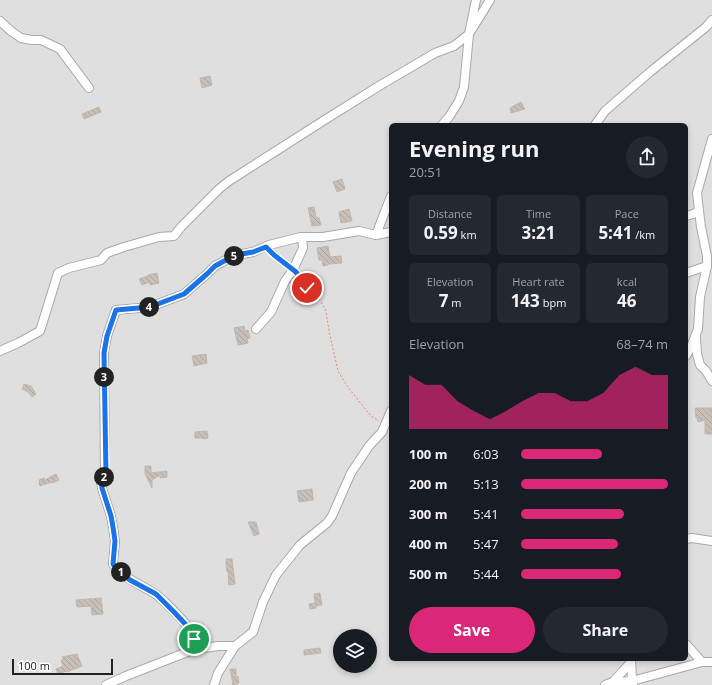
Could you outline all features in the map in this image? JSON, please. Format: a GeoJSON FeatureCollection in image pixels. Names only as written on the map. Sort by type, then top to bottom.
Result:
{"type":"FeatureCollection","features":[{"type":"Feature","properties":{"kind":"street"},"geometry":{"type":"LineString","coordinates":[[444,123],[460,101],[464,87],[468,34],[476,0]]}},
{"type":"Feature","properties":{"kind":"street"},"geometry":{"type":"LineString","coordinates":[[0,351],[40,331],[58,273],[69,268],[101,260],[107,253],[124,247],[153,240],[159,237],[174,236],[219,189],[229,181],[322,121],[435,53],[454,46],[468,34],[490,0]]}},
{"type":"Feature","properties":{"kind":"street"},"geometry":{"type":"LineString","coordinates":[[596,123],[605,111],[650,72],[706,27],[712,20]]}},
{"type":"Feature","properties":{"kind":"street"},"geometry":{"type":"LineString","coordinates":[[0,21],[21,38],[42,40],[60,49],[89,88]]}},
{"type":"Feature","properties":{"kind":"street"},"geometry":{"type":"LineString","coordinates":[[688,352],[698,329],[700,297],[707,266],[707,256],[701,227],[697,193],[712,139]]}},
{"type":"Feature","properties":{"kind":"street"},"geometry":{"type":"LineString","coordinates":[[376,235],[389,201]]}},
{"type":"Feature","properties":{"kind":"street"},"geometry":{"type":"LineString","coordinates":[[688,215],[699,211]]}},
{"type":"Feature","properties":{"kind":"street"},"geometry":{"type":"LineString","coordinates":[[195,649],[194,639],[189,628],[174,612],[156,594],[130,580],[113,564],[115,541],[113,527],[101,480],[106,475],[104,353],[107,336],[116,310],[150,307],[184,294],[215,266],[236,255],[253,252],[269,245],[302,237],[323,237],[359,231],[376,235],[389,232]]}},
{"type":"Feature","properties":{"kind":"street"},"geometry":{"type":"LineString","coordinates":[[256,329],[271,312],[293,270],[303,248],[302,237]]}},
{"type":"Feature","properties":{"kind":"street"},"geometry":{"type":"LineString","coordinates":[[688,272],[707,266]]}},
{"type":"Feature","properties":{"kind":"street"},"geometry":{"type":"LineString","coordinates":[[696,335],[697,354],[700,365],[712,381]]}},
{"type":"Feature","properties":{"kind":"street"},"geometry":{"type":"LineString","coordinates":[[214,685],[220,670],[235,646],[253,632],[263,602],[276,575],[300,545],[327,523],[332,516],[350,473],[369,446],[382,432],[389,416]]}},
{"type":"Feature","properties":{"kind":"street"},"geometry":{"type":"LineString","coordinates":[[688,539],[712,541]]}},
{"type":"Feature","properties":{"kind":"street"},"geometry":{"type":"LineString","coordinates":[[106,685],[195,649],[235,646]]}},
{"type":"Feature","properties":{"kind":"street"},"geometry":{"type":"LineString","coordinates":[[688,646],[702,662]]}},
{"type":"Feature","properties":{"kind":"street"},"geometry":{"type":"LineString","coordinates":[[631,661],[632,683]]}},
{"type":"Feature","properties":{"kind":"street"},"geometry":{"type":"LineString","coordinates":[[613,682],[631,661]]}},
{"type":"Feature","properties":{"kind":"street"},"geometry":{"type":"LineString","coordinates":[[605,685],[613,682],[632,683],[702,662],[712,662]]}},
{"type":"Feature","properties":{"kind":"path"},"geometry":{"type":"LineString","coordinates":[[266,247],[296,272],[307,288],[320,300],[326,311],[338,371],[347,386],[371,416],[385,425]]}},
{"type":"Feature","properties":{"kind":"shaded area"},"geometry":{"type":"Polygon","coordinates":[[[0,0],[712,0],[712,685],[0,685],[0,0]]]}},
{"type":"Feature","properties":{"kind":"building"},"geometry":{"type":"Polygon","coordinates":[[[210,76],[212,85],[202,88],[200,78],[210,76]]]}},
{"type":"Feature","properties":{"kind":"building"},"geometry":{"type":"Polygon","coordinates":[[[521,102],[525,109],[511,113],[510,108],[521,102]]]}},
{"type":"Feature","properties":{"kind":"building"},"geometry":{"type":"Polygon","coordinates":[[[99,107],[101,112],[84,119],[82,114],[99,107]]]}},
{"type":"Feature","properties":{"kind":"building"},"geometry":{"type":"Polygon","coordinates":[[[342,179],[345,189],[337,192],[333,182],[342,179]]]}},
{"type":"Feature","properties":{"kind":"building"},"geometry":{"type":"Polygon","coordinates":[[[314,207],[316,217],[319,218],[321,225],[312,226],[308,208],[314,207]]]}},
{"type":"Feature","properties":{"kind":"building"},"geometry":{"type":"Polygon","coordinates":[[[349,209],[352,221],[341,223],[339,212],[349,209]]]}},
{"type":"Feature","properties":{"kind":"building"},"geometry":{"type":"Polygon","coordinates":[[[328,246],[330,257],[341,256],[342,263],[323,266],[322,260],[319,260],[317,248],[328,246]]]}},
{"type":"Feature","properties":{"kind":"building"},"geometry":{"type":"Polygon","coordinates":[[[157,273],[159,283],[150,285],[150,282],[142,285],[139,279],[157,273]]]}},
{"type":"Feature","properties":{"kind":"building"},"geometry":{"type":"Polygon","coordinates":[[[244,326],[245,331],[248,330],[250,338],[247,339],[248,343],[238,345],[234,328],[244,326]]]}},
{"type":"Feature","properties":{"kind":"building"},"geometry":{"type":"Polygon","coordinates":[[[206,354],[207,363],[194,366],[192,356],[206,354]]]}},
{"type":"Feature","properties":{"kind":"building"},"geometry":{"type":"Polygon","coordinates":[[[24,384],[31,386],[36,394],[32,397],[28,392],[22,389],[24,384]]]}},
{"type":"Feature","properties":{"kind":"building"},"geometry":{"type":"Polygon","coordinates":[[[695,408],[712,408],[712,434],[705,434],[705,420],[698,422],[695,408]]]}},
{"type":"Feature","properties":{"kind":"building"},"geometry":{"type":"Polygon","coordinates":[[[207,431],[208,438],[195,438],[195,432],[207,431]]]}},
{"type":"Feature","properties":{"kind":"building"},"geometry":{"type":"Polygon","coordinates":[[[145,466],[151,466],[151,473],[167,471],[167,477],[160,478],[160,475],[152,480],[152,488],[145,474],[145,466]]]}},
{"type":"Feature","properties":{"kind":"building"},"geometry":{"type":"Polygon","coordinates":[[[56,474],[59,480],[40,486],[39,480],[44,478],[45,480],[56,474]]]}},
{"type":"Feature","properties":{"kind":"building"},"geometry":{"type":"Polygon","coordinates":[[[312,489],[313,500],[299,502],[297,491],[312,489]]]}},
{"type":"Feature","properties":{"kind":"building"},"geometry":{"type":"Polygon","coordinates":[[[248,522],[256,522],[259,534],[254,536],[248,522]]]}},
{"type":"Feature","properties":{"kind":"building"},"geometry":{"type":"Polygon","coordinates":[[[226,559],[232,559],[235,584],[229,585],[226,559]]]}},
{"type":"Feature","properties":{"kind":"building"},"geometry":{"type":"Polygon","coordinates":[[[320,593],[322,605],[310,609],[309,604],[315,603],[314,594],[320,593]]]}},
{"type":"Feature","properties":{"kind":"building"},"geometry":{"type":"Polygon","coordinates":[[[101,598],[103,614],[92,615],[91,606],[77,607],[76,600],[101,598]]]}},
{"type":"Feature","properties":{"kind":"building"},"geometry":{"type":"Polygon","coordinates":[[[320,648],[321,653],[304,655],[304,650],[320,648]]]}},
{"type":"Feature","properties":{"kind":"building"},"geometry":{"type":"Polygon","coordinates":[[[77,654],[82,666],[58,674],[56,669],[63,666],[61,660],[64,659],[62,657],[77,654]]]}},
{"type":"Feature","properties":{"kind":"building"},"geometry":{"type":"Polygon","coordinates":[[[230,669],[236,669],[236,677],[238,676],[239,683],[237,683],[237,685],[233,685],[230,669]]]}},
{"type":"Feature","properties":{"kind":"route"},"geometry":{"type":"LineString","coordinates":[[194,639],[189,628],[156,594],[130,580],[113,564],[115,541],[111,516],[101,480],[106,475],[104,353],[107,336],[116,310],[150,307],[184,294],[215,266],[236,255],[253,252],[266,247],[296,272],[307,288]]}}]}
